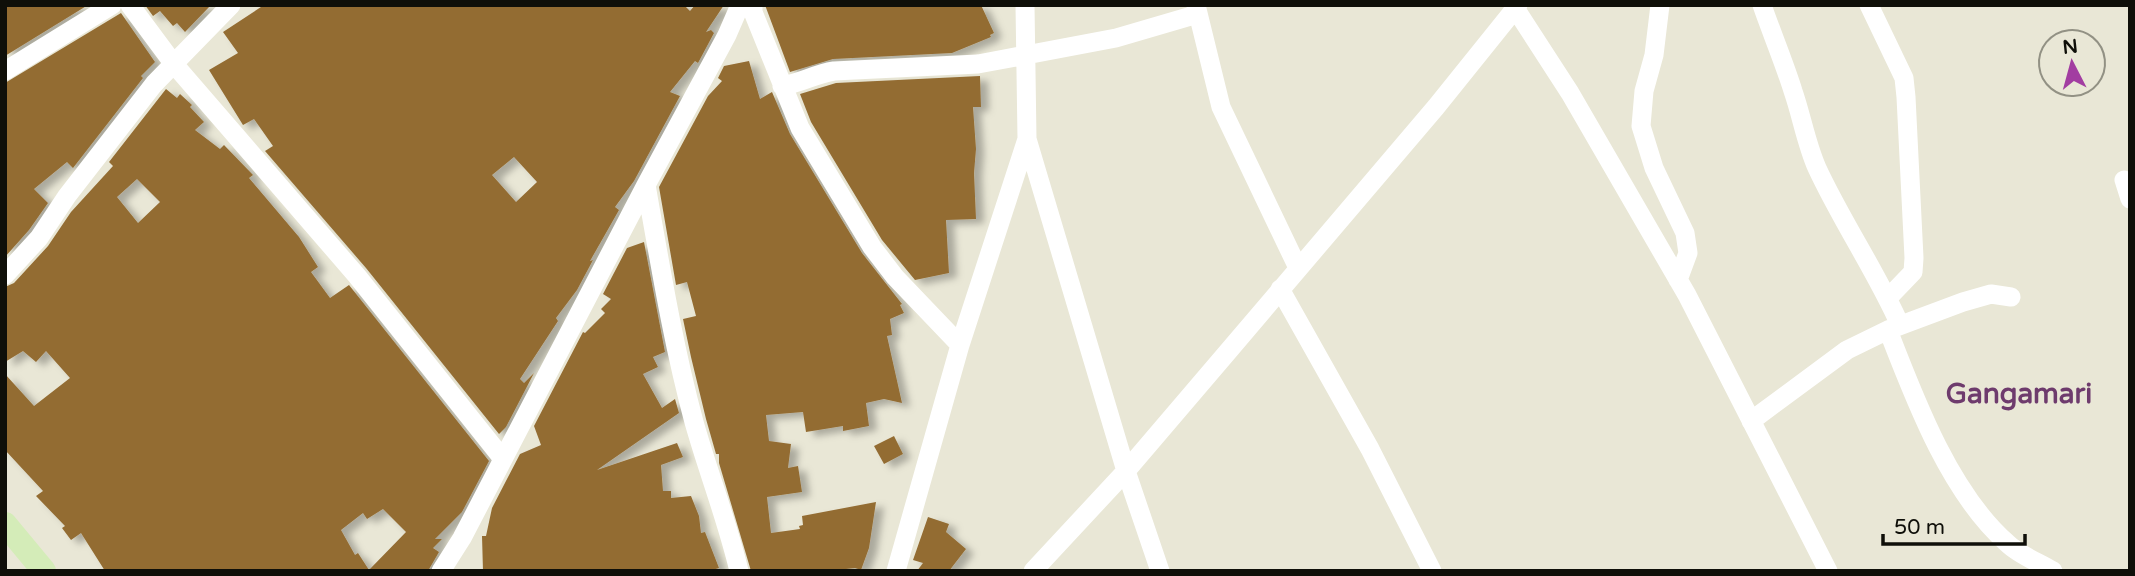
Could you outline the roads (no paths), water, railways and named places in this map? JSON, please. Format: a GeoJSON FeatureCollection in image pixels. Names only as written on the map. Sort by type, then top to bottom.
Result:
{"type":"FeatureCollection","features":[{"type":"Feature","properties":{"kind":"main road"},"geometry":{"type":"LineString","coordinates":[[5,524],[44,571]]}},
{"type":"Feature","properties":{"kind":"street"},"geometry":{"type":"LineString","coordinates":[[5,71],[112,5]]}},
{"type":"Feature","properties":{"kind":"street"},"geometry":{"type":"LineString","coordinates":[[130,5],[173,63],[357,276],[503,459]]}},
{"type":"Feature","properties":{"kind":"street"},"geometry":{"type":"LineString","coordinates":[[5,275],[39,238],[67,196],[173,63],[231,5]]}},
{"type":"Feature","properties":{"kind":"street"},"geometry":{"type":"LineString","coordinates":[[444,569],[727,35],[740,5]]}},
{"type":"Feature","properties":{"kind":"street"},"geometry":{"type":"LineString","coordinates":[[753,5],[753,12],[800,128],[872,247],[894,277],[960,345]]}},
{"type":"Feature","properties":{"kind":"street"},"geometry":{"type":"LineString","coordinates":[[1025,5],[1027,139],[1126,471],[1160,571]]}},
{"type":"Feature","properties":{"kind":"street"},"geometry":{"type":"LineString","coordinates":[[1660,5],[1654,55],[1644,91],[1641,126],[1654,168],[1685,233],[1688,253],[1678,280]]}},
{"type":"Feature","properties":{"kind":"street"},"geometry":{"type":"LineString","coordinates":[[1762,5],[1794,92],[1802,127],[1816,166],[1888,298],[1903,370],[1963,494],[2008,544],[2053,571]]}},
{"type":"Feature","properties":{"kind":"street"},"geometry":{"type":"LineString","coordinates":[[1869,5],[1904,78],[1906,97],[1913,272],[1888,298]]}},
{"type":"Feature","properties":{"kind":"street"},"geometry":{"type":"LineString","coordinates":[[1032,571],[1126,471],[1436,107],[1516,6],[1688,295],[1828,571]]}},
{"type":"Feature","properties":{"kind":"street"},"geometry":{"type":"LineString","coordinates":[[782,86],[800,83],[818,74],[834,71],[978,64],[1024,56],[1116,38],[1197,10],[1221,107],[1298,268]]}},
{"type":"Feature","properties":{"kind":"street"},"geometry":{"type":"LineString","coordinates":[[896,571],[960,345],[1027,139]]}},
{"type":"Feature","properties":{"kind":"street"},"geometry":{"type":"LineString","coordinates":[[2124,180],[2130,200]]}},
{"type":"Feature","properties":{"kind":"street"},"geometry":{"type":"LineString","coordinates":[[646,185],[673,334],[694,422],[739,571]]}},
{"type":"Feature","properties":{"kind":"street"},"geometry":{"type":"LineString","coordinates":[[1280,289],[1370,449],[1432,571]]}},
{"type":"Feature","properties":{"kind":"street"},"geometry":{"type":"LineString","coordinates":[[1751,421],[1847,350],[1894,327],[1991,294],[2011,297]]}},
{"type":"Feature","properties":{"kind":"district","name":"Gangamari"},"geometry":{"type":"Point","coordinates":[2019,393]}}]}
